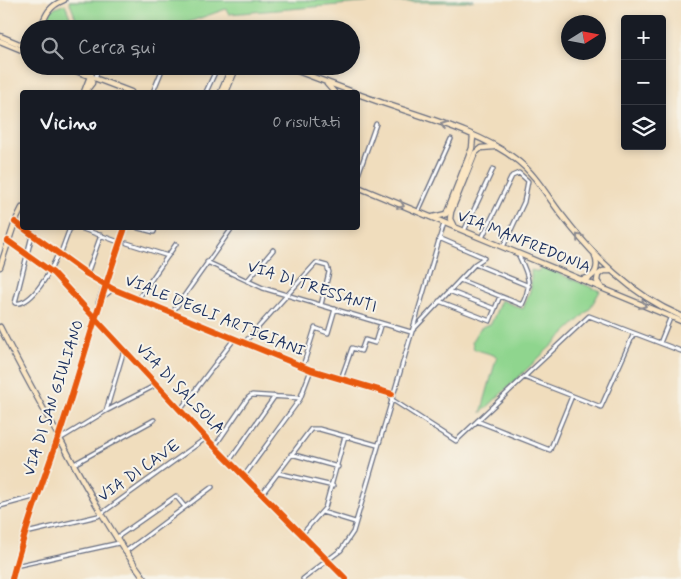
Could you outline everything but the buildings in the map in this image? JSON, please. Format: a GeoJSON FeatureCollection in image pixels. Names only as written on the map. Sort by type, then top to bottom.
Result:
{"type":"FeatureCollection","features":[{"type":"Feature","properties":{"kind":"main road"},"geometry":{"type":"LineString","coordinates":[[44,20],[53,4],[64,0]]}},
{"type":"Feature","properties":{"kind":"main road"},"geometry":{"type":"LineString","coordinates":[[0,36],[20,44]]}},
{"type":"Feature","properties":{"kind":"main road"},"geometry":{"type":"LineString","coordinates":[[0,41],[20,49]]}},
{"type":"Feature","properties":{"kind":"main road"},"geometry":{"type":"LineString","coordinates":[[85,75],[125,90]]}},
{"type":"Feature","properties":{"kind":"main road"},"geometry":{"type":"LineString","coordinates":[[87,75],[92,78]]}},
{"type":"Feature","properties":{"kind":"main road"},"geometry":{"type":"LineString","coordinates":[[85,90],[92,75]]}},
{"type":"Feature","properties":{"kind":"main road"},"geometry":{"type":"LineString","coordinates":[[222,90],[228,75]]}},
{"type":"Feature","properties":{"kind":"main road"},"geometry":{"type":"LineString","coordinates":[[227,90],[233,75]]}},
{"type":"Feature","properties":{"kind":"main road"},"geometry":{"type":"LineString","coordinates":[[307,75],[348,90]]}},
{"type":"Feature","properties":{"kind":"main road"},"geometry":{"type":"LineString","coordinates":[[323,81],[332,90]]}},
{"type":"Feature","properties":{"kind":"main road","name":"VIA MANFREDONIA"},"geometry":{"type":"LineString","coordinates":[[360,96],[472,135],[498,147],[520,161],[537,180],[568,224],[612,272],[646,298],[681,316]]}},
{"type":"Feature","properties":{"kind":"main road"},"geometry":{"type":"LineString","coordinates":[[432,218],[446,214],[474,142],[472,135]]}},
{"type":"Feature","properties":{"kind":"main road"},"geometry":{"type":"LineString","coordinates":[[454,227],[450,220],[451,212],[475,152],[481,148],[498,147]]}},
{"type":"Feature","properties":{"kind":"main road","name":"VIA MANFREDONIA"},"geometry":{"type":"LineString","coordinates":[[360,188],[681,321]]}},
{"type":"Feature","properties":{"kind":"main road"},"geometry":{"type":"LineString","coordinates":[[0,267],[20,212]]}},
{"type":"Feature","properties":{"kind":"main road"},"geometry":{"type":"LineString","coordinates":[[579,279],[588,279],[594,275],[597,265],[594,254]]}},
{"type":"Feature","properties":{"kind":"main road"},"geometry":{"type":"LineString","coordinates":[[604,289],[598,282],[598,276],[604,271],[612,272]]}},
{"type":"Feature","properties":{"kind":"main road"},"geometry":{"type":"LineString","coordinates":[[0,327],[29,386],[73,465],[117,540],[145,579]]}},
{"type":"Feature","properties":{"kind":"street"},"geometry":{"type":"LineString","coordinates":[[154,90],[160,75]]}},
{"type":"Feature","properties":{"kind":"street"},"geometry":{"type":"LineString","coordinates":[[207,90],[214,75]]}},
{"type":"Feature","properties":{"kind":"street"},"geometry":{"type":"LineString","coordinates":[[360,169],[376,124]]}},
{"type":"Feature","properties":{"kind":"street"},"geometry":{"type":"LineString","coordinates":[[418,212],[451,139]]}},
{"type":"Feature","properties":{"kind":"street"},"geometry":{"type":"LineString","coordinates":[[464,231],[493,169]]}},
{"type":"Feature","properties":{"kind":"street"},"geometry":{"type":"LineString","coordinates":[[482,238],[512,176],[515,173],[522,174],[528,180],[527,193],[502,247]]}},
{"type":"Feature","properties":{"kind":"street","name":"VIALE DEGLI ARTIGIANI"},"geometry":{"type":"LineString","coordinates":[[15,222],[20,226]]}},
{"type":"Feature","properties":{"kind":"street"},"geometry":{"type":"LineString","coordinates":[[303,579],[347,544],[444,223]]}},
{"type":"Feature","properties":{"kind":"street","name":"VIALE DEGLI ARTIGIANI"},"geometry":{"type":"LineString","coordinates":[[25,230],[105,285],[311,370],[392,394]]}},
{"type":"Feature","properties":{"kind":"street"},"geometry":{"type":"LineString","coordinates":[[32,235],[15,303],[24,301],[51,272],[69,230]]}},
{"type":"Feature","properties":{"kind":"street"},"geometry":{"type":"LineString","coordinates":[[85,230],[120,242]]}},
{"type":"Feature","properties":{"kind":"street","name":"VIA DI SAN GIULIANO"},"geometry":{"type":"LineString","coordinates":[[12,579],[50,457],[59,438],[97,306],[124,230]]}},
{"type":"Feature","properties":{"kind":"street"},"geometry":{"type":"LineString","coordinates":[[172,313],[231,230]]}},
{"type":"Feature","properties":{"kind":"street"},"geometry":{"type":"LineString","coordinates":[[87,274],[101,236]]}},
{"type":"Feature","properties":{"kind":"street"},"geometry":{"type":"LineString","coordinates":[[411,332],[475,264],[484,258],[439,238]]}},
{"type":"Feature","properties":{"kind":"street","name":"VIA DI SALSOLA"},"geometry":{"type":"LineString","coordinates":[[8,241],[51,272],[206,438],[230,460],[346,579]]}},
{"type":"Feature","properties":{"kind":"street"},"geometry":{"type":"LineString","coordinates":[[127,243],[168,256]]}},
{"type":"Feature","properties":{"kind":"street"},"geometry":{"type":"LineString","coordinates":[[138,299],[176,244]]}},
{"type":"Feature","properties":{"kind":"street"},"geometry":{"type":"LineString","coordinates":[[247,281],[272,250]]}},
{"type":"Feature","properties":{"kind":"street"},"geometry":{"type":"LineString","coordinates":[[460,280],[522,305],[529,286],[529,276],[518,253]]}},
{"type":"Feature","properties":{"kind":"street","name":"VIA DI TRESSANTI"},"geometry":{"type":"LineString","coordinates":[[207,262],[247,281],[285,295],[411,332]]}},
{"type":"Feature","properties":{"kind":"street"},"geometry":{"type":"LineString","coordinates":[[244,343],[285,295],[316,263],[327,266],[329,272],[321,305]]}},
{"type":"Feature","properties":{"kind":"street"},"geometry":{"type":"LineString","coordinates":[[97,306],[112,264]]}},
{"type":"Feature","properties":{"kind":"street"},"geometry":{"type":"LineString","coordinates":[[475,264],[529,286]]}},
{"type":"Feature","properties":{"kind":"street"},"geometry":{"type":"LineString","coordinates":[[97,281],[107,274]]}},
{"type":"Feature","properties":{"kind":"street"},"geometry":{"type":"LineString","coordinates":[[101,299],[113,288]]}},
{"type":"Feature","properties":{"kind":"street"},"geometry":{"type":"LineString","coordinates":[[449,291],[495,309]]}},
{"type":"Feature","properties":{"kind":"street"},"geometry":{"type":"LineString","coordinates":[[439,301],[490,321],[500,296]]}},
{"type":"Feature","properties":{"kind":"street"},"geometry":{"type":"LineString","coordinates":[[303,366],[314,328],[328,333],[335,309]]}},
{"type":"Feature","properties":{"kind":"street"},"geometry":{"type":"LineString","coordinates":[[390,399],[456,442],[589,316],[681,351]]}},
{"type":"Feature","properties":{"kind":"street"},"geometry":{"type":"LineString","coordinates":[[660,343],[671,316]]}},
{"type":"Feature","properties":{"kind":"street"},"geometry":{"type":"LineString","coordinates":[[341,379],[352,348],[361,351],[364,340],[375,343],[381,323]]}},
{"type":"Feature","properties":{"kind":"street"},"geometry":{"type":"LineString","coordinates":[[524,377],[601,408],[634,333]]}},
{"type":"Feature","properties":{"kind":"street","name":"VIA DI SALSOLA"},"geometry":{"type":"LineString","coordinates":[[180,409],[235,338]]}},
{"type":"Feature","properties":{"kind":"street"},"geometry":{"type":"LineString","coordinates":[[106,411],[124,350]]}},
{"type":"Feature","properties":{"kind":"street"},"geometry":{"type":"LineString","coordinates":[[244,476],[300,398],[311,370]]}},
{"type":"Feature","properties":{"kind":"street"},"geometry":{"type":"LineString","coordinates":[[50,457],[59,438],[156,385]]}},
{"type":"Feature","properties":{"kind":"street"},"geometry":{"type":"LineString","coordinates":[[215,446],[248,398],[255,395],[300,398]]}},
{"type":"Feature","properties":{"kind":"street"},"geometry":{"type":"LineString","coordinates":[[230,460],[275,396]]}},
{"type":"Feature","properties":{"kind":"street"},"geometry":{"type":"LineString","coordinates":[[477,421],[550,450],[572,396]]}},
{"type":"Feature","properties":{"kind":"street"},"geometry":{"type":"LineString","coordinates":[[56,445],[59,438],[60,423],[66,413]]}},
{"type":"Feature","properties":{"kind":"street"},"geometry":{"type":"LineString","coordinates":[[73,465],[154,420]]}},
{"type":"Feature","properties":{"kind":"street"},"geometry":{"type":"LineString","coordinates":[[52,427],[60,423]]}},
{"type":"Feature","properties":{"kind":"street"},"geometry":{"type":"LineString","coordinates":[[262,494],[312,429],[319,429],[376,445]]}},
{"type":"Feature","properties":{"kind":"street"},"geometry":{"type":"LineString","coordinates":[[302,534],[322,512],[333,486],[345,436]]}},
{"type":"Feature","properties":{"kind":"street","name":"VIA DI CAVE"},"geometry":{"type":"LineString","coordinates":[[26,533],[101,513],[206,438]]}},
{"type":"Feature","properties":{"kind":"street"},"geometry":{"type":"LineString","coordinates":[[291,454],[338,467]]}},
{"type":"Feature","properties":{"kind":"street"},"geometry":{"type":"LineString","coordinates":[[278,473],[333,486]]}},
{"type":"Feature","properties":{"kind":"street"},"geometry":{"type":"LineString","coordinates":[[125,552],[212,487]]}},
{"type":"Feature","properties":{"kind":"street"},"geometry":{"type":"LineString","coordinates":[[0,506],[38,495]]}},
{"type":"Feature","properties":{"kind":"street"},"geometry":{"type":"LineString","coordinates":[[15,566],[117,540],[176,496],[185,507]]}},
{"type":"Feature","properties":{"kind":"street"},"geometry":{"type":"LineString","coordinates":[[322,512],[355,522]]}},
{"type":"Feature","properties":{"kind":"green space"},"geometry":{"type":"Polygon","coordinates":[[[474,0],[465,2],[374,2],[229,14],[226,9],[195,20],[76,20],[69,1],[474,0]]]}},
{"type":"Feature","properties":{"kind":"green space"},"geometry":{"type":"Polygon","coordinates":[[[65,4],[71,20],[47,20],[51,10],[65,4]]]}},
{"type":"Feature","properties":{"kind":"green space"},"geometry":{"type":"Polygon","coordinates":[[[541,266],[600,291],[589,310],[481,413],[497,356],[474,349],[472,342],[481,328],[491,324],[501,300],[523,309],[531,288],[531,270],[539,272],[541,266]]]}},
{"type":"Feature","properties":{"kind":"cycle path"},"geometry":{"type":"LineString","coordinates":[[15,222],[20,226]]}},
{"type":"Feature","properties":{"kind":"cycle path"},"geometry":{"type":"LineString","coordinates":[[26,230],[87,274],[113,289],[311,370],[392,394]]}},
{"type":"Feature","properties":{"kind":"cycle path"},"geometry":{"type":"LineString","coordinates":[[12,579],[124,230]]}},
{"type":"Feature","properties":{"kind":"cycle path"},"geometry":{"type":"LineString","coordinates":[[8,241],[53,273],[206,438],[346,579]]}}]}
